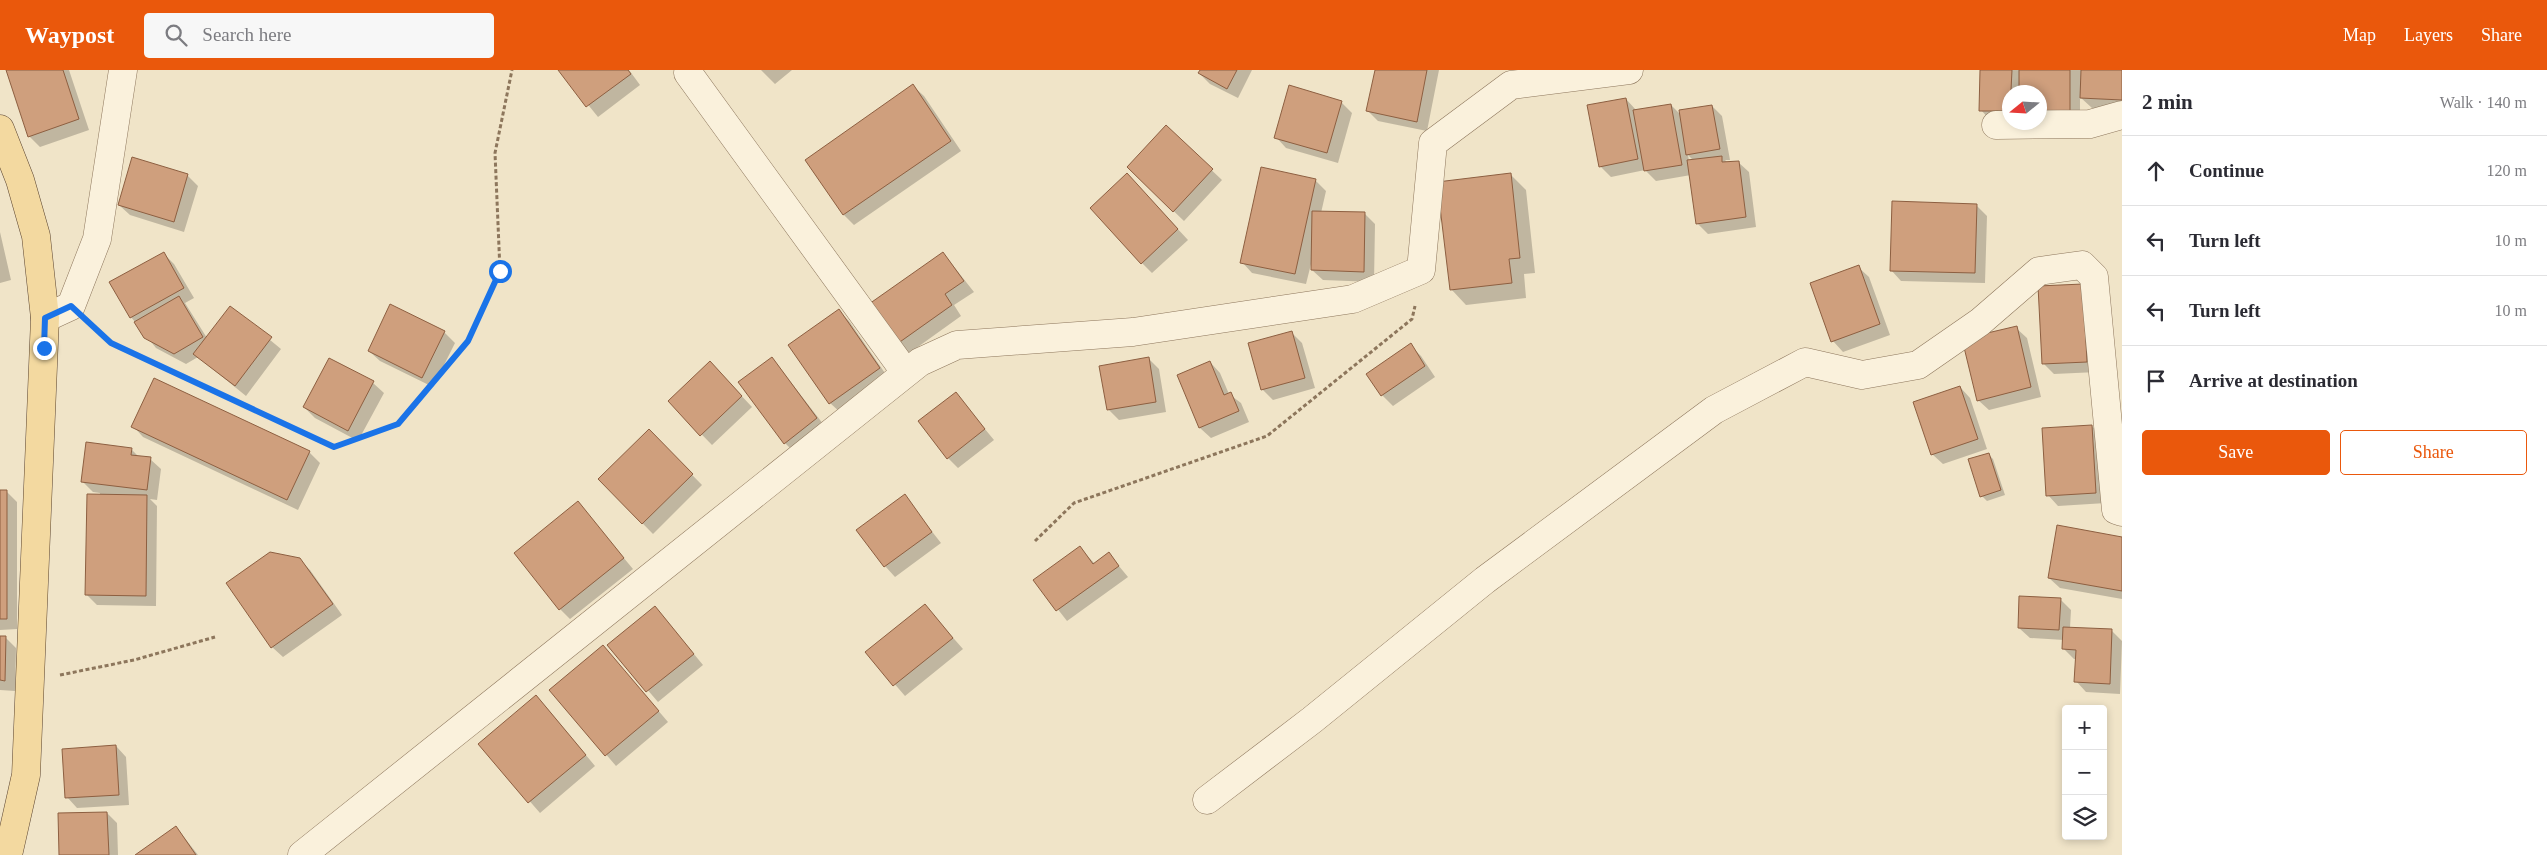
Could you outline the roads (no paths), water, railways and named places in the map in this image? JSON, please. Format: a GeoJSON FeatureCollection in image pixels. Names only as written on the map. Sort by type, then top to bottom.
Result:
{"type":"FeatureCollection","features":[{"type":"Feature","properties":{"kind":"main road"},"geometry":{"type":"LineString","coordinates":[[0,129],[20,180],[36,236],[45,318],[26,775],[8,855]]}},
{"type":"Feature","properties":{"kind":"street"},"geometry":{"type":"LineString","coordinates":[[45,318],[71,306],[97,239],[123,70]]}},
{"type":"Feature","properties":{"kind":"street"},"geometry":{"type":"LineString","coordinates":[[302,855],[920,362],[957,345],[1133,332],[1352,299],[1421,270],[1433,143],[1510,86],[1629,70]]}},
{"type":"Feature","properties":{"kind":"street"},"geometry":{"type":"LineString","coordinates":[[688,73],[906,374]]}},
{"type":"Feature","properties":{"kind":"street"},"geometry":{"type":"LineString","coordinates":[[1996,125],[2090,124],[2122,116]]}},
{"type":"Feature","properties":{"kind":"street"},"geometry":{"type":"LineString","coordinates":[[1207,800],[1312,720],[1485,580],[1714,410],[1805,362],[1862,375],[1918,365],[1980,322],[2038,271],[2082,265],[2094,277],[2116,510],[2122,512]]}}]}
